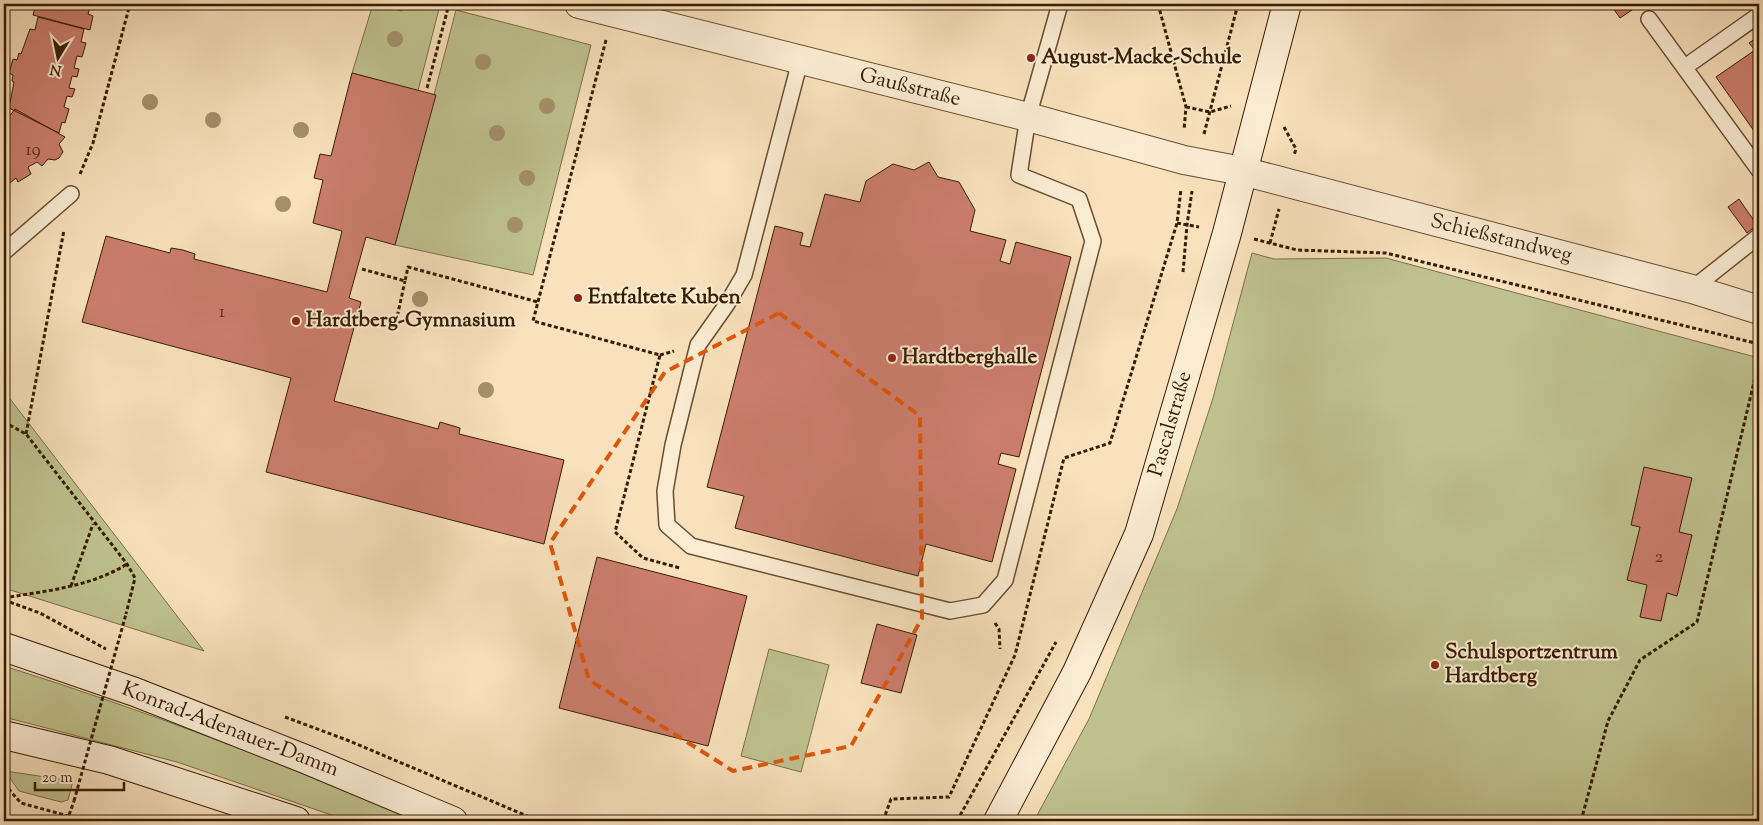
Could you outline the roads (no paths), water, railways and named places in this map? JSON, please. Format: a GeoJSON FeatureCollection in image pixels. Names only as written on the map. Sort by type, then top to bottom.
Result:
{"type":"FeatureCollection","features":[{"type":"Feature","properties":{"kind":"street","name":"Gaußstraße"},"geometry":{"type":"LineString","coordinates":[[579,4],[1028,117],[1190,161],[1242,171]]}},
{"type":"Feature","properties":{"kind":"street","name":"Pascalstraße"},"geometry":{"type":"LineString","coordinates":[[998,821],[1077,672],[1140,534],[1226,233],[1287,4]]}},
{"type":"Feature","properties":{"kind":"street","name":"Schießstandweg"},"geometry":{"type":"LineString","coordinates":[[1242,171],[1692,289],[1759,310]]}},
{"type":"Feature","properties":{"kind":"street","name":"Konrad-Adenauer-Damm"},"geometry":{"type":"LineString","coordinates":[[4,647],[135,692],[305,759],[453,821]]}},
{"type":"Feature","properties":{"kind":"street"},"geometry":{"type":"LineString","coordinates":[[4,735],[109,760],[296,821]]}},
{"type":"Feature","properties":{"kind":"lane"},"geometry":{"type":"LineString","coordinates":[[800,61],[744,275],[727,304],[698,345],[667,482],[667,526],[691,546],[950,611],[984,605],[1005,580],[1093,241],[1079,199],[1019,175],[1028,117],[1060,4]]}},
{"type":"Feature","properties":{"kind":"lane"},"geometry":{"type":"LineString","coordinates":[[1685,68],[1759,15]]}},
{"type":"Feature","properties":{"kind":"lane"},"geometry":{"type":"LineString","coordinates":[[1649,19],[1759,170]]}},
{"type":"Feature","properties":{"kind":"lane"},"geometry":{"type":"LineString","coordinates":[[4,252],[71,194]]}},
{"type":"Feature","properties":{"kind":"lane"},"geometry":{"type":"LineString","coordinates":[[1692,289],[1759,236]]}},
{"type":"Feature","properties":{"kind":"place","name":"August-Macke-Schule"},"geometry":{"type":"Point","coordinates":[1031,58]}},
{"type":"Feature","properties":{"kind":"place","name":"Entfaltete Kuben"},"geometry":{"type":"Point","coordinates":[578,298]}},
{"type":"Feature","properties":{"kind":"place","name":"Hardtberg-Gymnasium"},"geometry":{"type":"Point","coordinates":[296,321]}},
{"type":"Feature","properties":{"kind":"place","name":"Hardtberghalle"},"geometry":{"type":"Point","coordinates":[892,358]}},
{"type":"Feature","properties":{"kind":"place","name":"Schulsportzentrum Hardtberg"},"geometry":{"type":"Point","coordinates":[1435,665]}}]}
